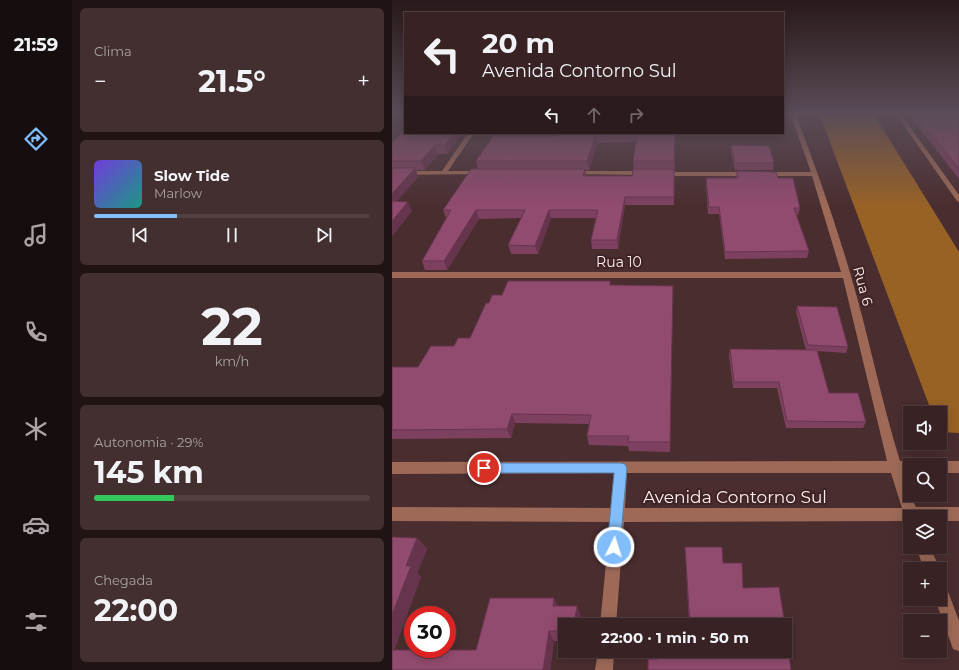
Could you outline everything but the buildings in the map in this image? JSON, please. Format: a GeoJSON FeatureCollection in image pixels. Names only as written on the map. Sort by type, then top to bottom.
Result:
{"type":"FeatureCollection","features":[{"type":"Feature","properties":{"kind":"street"},"geometry":{"type":"LineString","coordinates":[[444,173],[464,144]]}},
{"type":"Feature","properties":{"kind":"street","name":"Rua 6"},"geometry":{"type":"LineString","coordinates":[[803,144],[815,174],[846,275],[894,467],[910,510]]}},
{"type":"Feature","properties":{"kind":"street"},"geometry":{"type":"LineString","coordinates":[[919,144],[959,200]]}},
{"type":"Feature","properties":{"kind":"street"},"geometry":{"type":"LineString","coordinates":[[392,173],[491,173]]}},
{"type":"Feature","properties":{"kind":"street"},"geometry":{"type":"LineString","coordinates":[[562,173],[649,174]]}},
{"type":"Feature","properties":{"kind":"street"},"geometry":{"type":"LineString","coordinates":[[657,174],[815,174]]}},
{"type":"Feature","properties":{"kind":"street","name":"Rua 10"},"geometry":{"type":"LineString","coordinates":[[392,275],[846,275]]}},
{"type":"Feature","properties":{"kind":"street","name":"Avenida Contorno Sul"},"geometry":{"type":"LineString","coordinates":[[392,468],[903,467]]}},
{"type":"Feature","properties":{"kind":"street"},"geometry":{"type":"LineString","coordinates":[[947,467],[959,467]]}},
{"type":"Feature","properties":{"kind":"street"},"geometry":{"type":"LineString","coordinates":[[609,618],[621,468]]}},
{"type":"Feature","properties":{"kind":"street","name":"Avenida Contorno Sul"},"geometry":{"type":"LineString","coordinates":[[392,514],[903,515]]}},
{"type":"Feature","properties":{"kind":"street","name":"Avenida Contorno Sul"},"geometry":{"type":"LineString","coordinates":[[947,514],[959,514]]}},
{"type":"Feature","properties":{"kind":"street"},"geometry":{"type":"LineString","coordinates":[[945,606],[959,643]]}},
{"type":"Feature","properties":{"kind":"street"},"geometry":{"type":"LineString","coordinates":[[604,670],[605,658]]}},
{"type":"Feature","properties":{"kind":"shaded area"},"geometry":{"type":"Polygon","coordinates":[[[831,144],[892,144],[959,252],[959,433],[947,432],[947,406],[929,406],[831,144]]]}},
{"type":"Feature","properties":{"kind":"route"},"geometry":{"type":"LineString","coordinates":[[484,468],[621,468],[614,547]]}}]}
